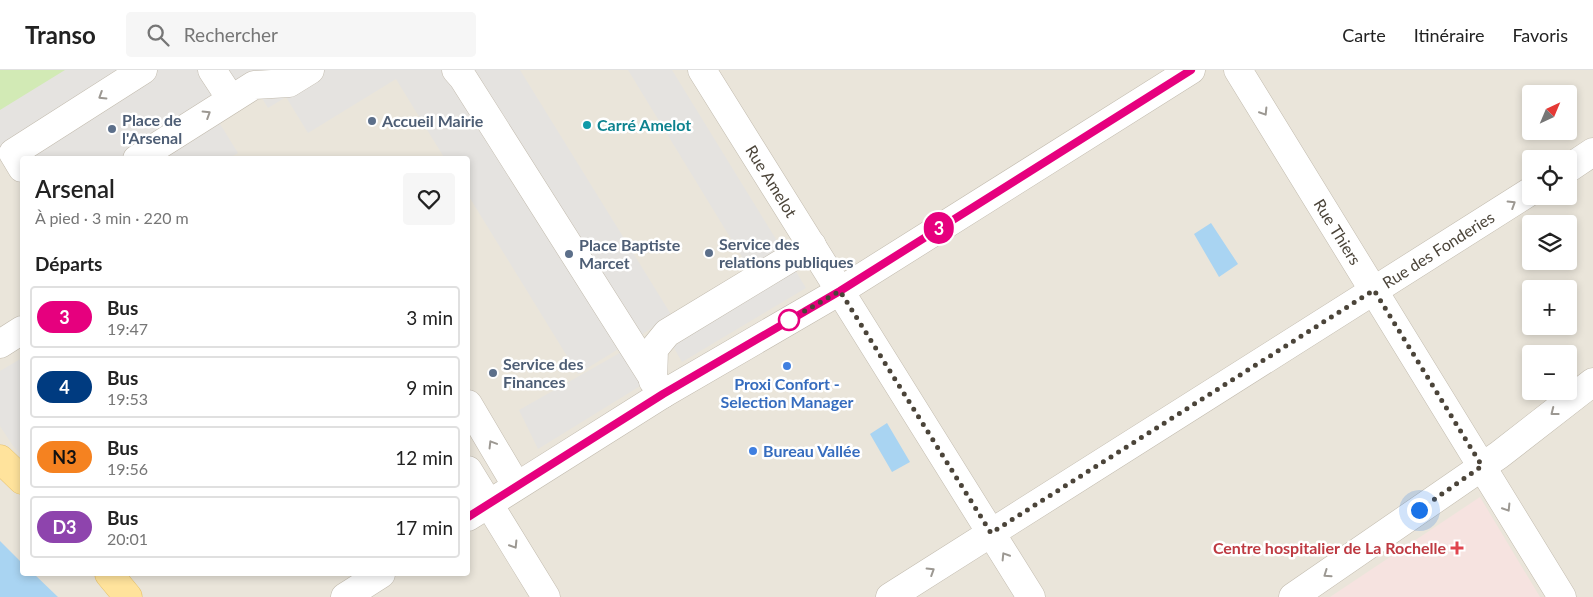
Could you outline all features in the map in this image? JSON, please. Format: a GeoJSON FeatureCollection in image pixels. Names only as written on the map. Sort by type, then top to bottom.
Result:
{"type":"FeatureCollection","features":[{"type":"Feature","properties":{"kind":"main road"},"geometry":{"type":"LineString","coordinates":[[0,459],[20,478]]}},
{"type":"Feature","properties":{"kind":"main road"},"geometry":{"type":"LineString","coordinates":[[111,576],[128,597]]}},
{"type":"Feature","properties":{"kind":"street"},"geometry":{"type":"LineString","coordinates":[[20,165],[13,153],[144,70]]}},
{"type":"Feature","properties":{"kind":"street"},"geometry":{"type":"LineString","coordinates":[[212,70],[231,99]]}},
{"type":"Feature","properties":{"kind":"street"},"geometry":{"type":"LineString","coordinates":[[142,156],[254,85],[289,83],[310,70]]}},
{"type":"Feature","properties":{"kind":"street"},"geometry":{"type":"LineString","coordinates":[[456,70],[463,78],[658,387]]}},
{"type":"Feature","properties":{"kind":"street","name":"Rue Amelot"},"geometry":{"type":"LineString","coordinates":[[702,70],[1031,597]]}},
{"type":"Feature","properties":{"kind":"street"},"geometry":{"type":"LineString","coordinates":[[478,510],[658,387],[840,291],[1191,70]]}},
{"type":"Feature","properties":{"kind":"street","name":"Rue Thiers"},"geometry":{"type":"LineString","coordinates":[[1238,70],[1562,597]]}},
{"type":"Feature","properties":{"kind":"street"},"geometry":{"type":"LineString","coordinates":[[1577,163],[1593,152]]}},
{"type":"Feature","properties":{"kind":"street","name":"Rue des Fonderies"},"geometry":{"type":"LineString","coordinates":[[890,597],[1522,197]]}},
{"type":"Feature","properties":{"kind":"street"},"geometry":{"type":"LineString","coordinates":[[658,387],[654,349],[667,333],[812,245]]}},
{"type":"Feature","properties":{"kind":"street"},"geometry":{"type":"LineString","coordinates":[[0,344],[20,331]]}},
{"type":"Feature","properties":{"kind":"street"},"geometry":{"type":"LineString","coordinates":[[1293,597],[1482,466],[1593,382]]}},
{"type":"Feature","properties":{"kind":"street"},"geometry":{"type":"LineString","coordinates":[[470,407],[516,485]]}},
{"type":"Feature","properties":{"kind":"street"},"geometry":{"type":"LineString","coordinates":[[470,478],[478,510],[546,597]]}},
{"type":"Feature","properties":{"kind":"street"},"geometry":{"type":"LineString","coordinates":[[345,597],[378,576]]}},
{"type":"Feature","properties":{"kind":"shaded area"},"geometry":{"type":"Polygon","coordinates":[[[0,70],[1593,70],[1593,597],[0,597],[0,70]]]}},
{"type":"Feature","properties":{"kind":"shaded area"},"geometry":{"type":"Polygon","coordinates":[[[65,70],[520,70],[672,316],[750,270],[628,70],[672,70],[806,288],[682,362],[660,323],[578,374],[470,198],[470,156],[443,156],[396,79],[308,133],[286,97],[268,108],[254,85],[212,111],[238,153],[233,156],[20,156],[20,181],[0,148],[0,110],[65,70]]]}},
{"type":"Feature","properties":{"kind":"shaded area"},"geometry":{"type":"Polygon","coordinates":[[[625,350],[645,383],[538,449],[519,410],[625,350]]]}},
{"type":"Feature","properties":{"kind":"shaded area"},"geometry":{"type":"Polygon","coordinates":[[[20,359],[20,453],[0,426],[0,371],[20,359]]]}},
{"type":"Feature","properties":{"kind":"shaded area","name":"Centre hospitalier de La Rochelle"},"geometry":{"type":"Polygon","coordinates":[[[1480,497],[1540,597],[1330,597],[1480,497]]]}},
{"type":"Feature","properties":{"kind":"green space"},"geometry":{"type":"Polygon","coordinates":[[[0,70],[67,70],[0,114],[0,70]]]}},
{"type":"Feature","properties":{"kind":"water"},"geometry":{"type":"Polygon","coordinates":[[[1211,223],[1238,264],[1219,277],[1194,234],[1211,223]]]}},
{"type":"Feature","properties":{"kind":"water"},"geometry":{"type":"Polygon","coordinates":[[[887,423],[910,462],[892,472],[870,434],[887,423]]]}},
{"type":"Feature","properties":{"kind":"water"},"geometry":{"type":"Polygon","coordinates":[[[0,541],[20,561],[20,576],[36,576],[58,597],[0,597],[0,541]]]}},
{"type":"Feature","properties":{"kind":"bus line","name":"3"},"geometry":{"type":"LineString","coordinates":[[470,516],[663,394],[840,291],[1191,70]]}},
{"type":"Feature","properties":{"kind":"place","name":"Accueil Mairie"},"geometry":{"type":"Point","coordinates":[372,121]}},
{"type":"Feature","properties":{"kind":"place","name":"Carré Amelot"},"geometry":{"type":"Point","coordinates":[587,125]}},
{"type":"Feature","properties":{"kind":"place","name":"Place de l'Arsenal"},"geometry":{"type":"Point","coordinates":[112,129]}},
{"type":"Feature","properties":{"kind":"place","name":"Service des relations publiques"},"geometry":{"type":"Point","coordinates":[709,253]}},
{"type":"Feature","properties":{"kind":"place","name":"Place Baptiste Marcet"},"geometry":{"type":"Point","coordinates":[569,254]}},
{"type":"Feature","properties":{"kind":"place","name":"Proxi Confort - Selection Manager"},"geometry":{"type":"Point","coordinates":[787,366]}},
{"type":"Feature","properties":{"kind":"place","name":"Service des Finances"},"geometry":{"type":"Point","coordinates":[493,373]}},
{"type":"Feature","properties":{"kind":"place","name":"Bureau Vallée"},"geometry":{"type":"Point","coordinates":[753,451]}},
{"type":"Feature","properties":{"kind":"place","name":"Centre hospitalier de La Rochelle"},"geometry":{"type":"Point","coordinates":[1457,548]}},
{"type":"Feature","properties":{"kind":"route"},"geometry":{"type":"LineString","coordinates":[[789,320],[840,291],[991,533],[1374,290],[1482,466],[1419,510]]}}]}
